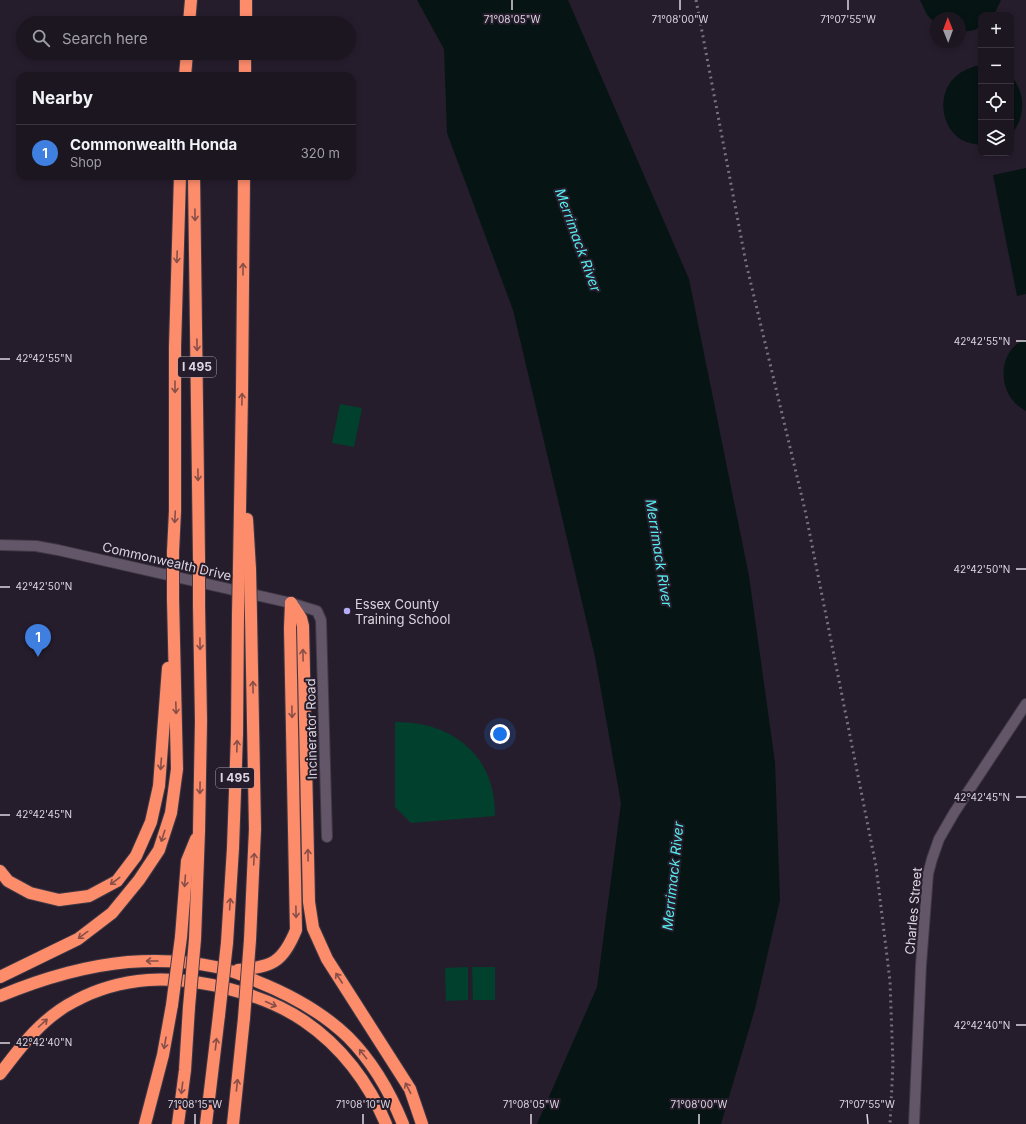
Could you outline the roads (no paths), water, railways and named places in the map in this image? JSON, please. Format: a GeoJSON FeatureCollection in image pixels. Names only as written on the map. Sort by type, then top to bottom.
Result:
{"type":"FeatureCollection","features":[{"type":"Feature","properties":{"kind":"highway"},"geometry":{"type":"LineString","coordinates":[[190,16],[192,0]]}},
{"type":"Feature","properties":{"kind":"highway"},"geometry":{"type":"LineString","coordinates":[[192,0],[192,16]]}},
{"type":"Feature","properties":{"kind":"highway"},"geometry":{"type":"LineString","coordinates":[[246,0],[246,16]]}},
{"type":"Feature","properties":{"kind":"highway"},"geometry":{"type":"LineString","coordinates":[[185,72],[186,60]]}},
{"type":"Feature","properties":{"kind":"highway"},"geometry":{"type":"LineString","coordinates":[[193,60],[193,72]]}},
{"type":"Feature","properties":{"kind":"highway"},"geometry":{"type":"LineString","coordinates":[[245,60],[245,72]]}},
{"type":"Feature","properties":{"kind":"highway"},"geometry":{"type":"LineString","coordinates":[[0,871],[8,881],[30,893],[59,900],[89,896],[117,881],[136,856],[152,822],[159,786],[172,599],[175,511],[174,347],[180,180]]}},
{"type":"Feature","properties":{"kind":"highway","name":"I 495"},"geometry":{"type":"LineString","coordinates":[[178,1124],[195,939],[201,721],[194,180]]}},
{"type":"Feature","properties":{"kind":"highway","name":"I 495"},"geometry":{"type":"LineString","coordinates":[[206,1124],[227,943],[233,848],[237,734],[238,614],[244,568],[242,438],[244,180]]}},
{"type":"Feature","properties":{"kind":"highway"},"geometry":{"type":"LineString","coordinates":[[233,1124],[244,1018],[250,940],[255,829],[251,616],[244,568]]}},
{"type":"Feature","properties":{"kind":"highway"},"geometry":{"type":"LineString","coordinates":[[0,977],[78,938],[112,914],[139,880],[159,850],[171,814],[177,769],[172,599]]}},
{"type":"Feature","properties":{"kind":"highway"},"geometry":{"type":"LineString","coordinates":[[233,971],[260,968],[278,960],[289,946],[296,930],[290,628],[291,603]]}},
{"type":"Feature","properties":{"kind":"highway"},"geometry":{"type":"LineString","coordinates":[[291,603],[303,626],[309,902],[313,928],[327,959],[410,1089],[422,1124]]}},
{"type":"Feature","properties":{"kind":"highway"},"geometry":{"type":"LineString","coordinates":[[145,1124],[163,1055],[172,1005],[181,937],[187,861],[199,831]]}},
{"type":"Feature","properties":{"kind":"highway"},"geometry":{"type":"LineString","coordinates":[[0,996],[46,978],[88,968],[128,962],[159,961],[185,963],[233,971],[295,998],[342,1032],[358,1048],[376,1072],[390,1094],[403,1124]]}},
{"type":"Feature","properties":{"kind":"highway"},"geometry":{"type":"LineString","coordinates":[[0,1074],[35,1031],[56,1013],[75,1001],[113,986],[131,982],[162,980],[201,984],[235,991],[257,998],[290,1013],[316,1030],[345,1057],[359,1074],[386,1124]]}},
{"type":"Feature","properties":{"kind":"street","name":"Commonwealth Drive"},"geometry":{"type":"LineString","coordinates":[[0,545],[36,546],[58,550],[291,603],[317,611],[321,620]]}},
{"type":"Feature","properties":{"kind":"street","name":"Incinerator Road"},"geometry":{"type":"LineString","coordinates":[[321,620],[327,837]]}},
{"type":"Feature","properties":{"kind":"street","name":"Charles Street"},"geometry":{"type":"LineString","coordinates":[[914,1124],[921,965],[928,874],[939,840],[954,813],[1026,704]]}},
{"type":"Feature","properties":{"kind":"water","name":"Merrimack River"},"geometry":{"type":"Polygon","coordinates":[[[417,0],[568,0],[689,279],[749,576],[775,762],[780,900],[755,1009],[721,1124],[537,1124],[597,987],[621,803],[595,657],[513,310],[447,133],[444,49],[417,0]]]}},
{"type":"Feature","properties":{"kind":"water"},"geometry":{"type":"Polygon","coordinates":[[[920,0],[1001,0],[995,12],[978,12],[978,28],[975,30],[966,31],[966,12],[930,12],[930,18],[920,0]]]}},
{"type":"Feature","properties":{"kind":"water"},"geometry":{"type":"Polygon","coordinates":[[[978,66],[978,145],[960,139],[949,126],[945,118],[943,101],[945,93],[954,78],[966,70],[978,66]]]}},
{"type":"Feature","properties":{"kind":"water"},"geometry":{"type":"Polygon","coordinates":[[[1014,80],[1022,97],[1022,113],[1014,131],[1014,80]]]}},
{"type":"Feature","properties":{"kind":"water"},"geometry":{"type":"Polygon","coordinates":[[[1026,168],[1026,294],[1017,296],[993,175],[1026,168]]]}},
{"type":"Feature","properties":{"kind":"water"},"geometry":{"type":"Polygon","coordinates":[[[1026,339],[1026,411],[1016,404],[1009,396],[1005,385],[1004,374],[1005,363],[1009,353],[1016,345],[1026,339]]]}},
{"type":"Feature","properties":{"kind":"railway"},"geometry":{"type":"LineString","coordinates":[[696,0],[746,263],[805,510],[876,866],[890,981],[893,1064],[890,1124]]}},
{"type":"Feature","properties":{"kind":"place","name":"Essex County Training School"},"geometry":{"type":"Point","coordinates":[347,611]}},
{"type":"Feature","properties":{"kind":"place","name":"Commonwealth Honda"},"geometry":{"type":"Point","coordinates":[38,657]}}]}
